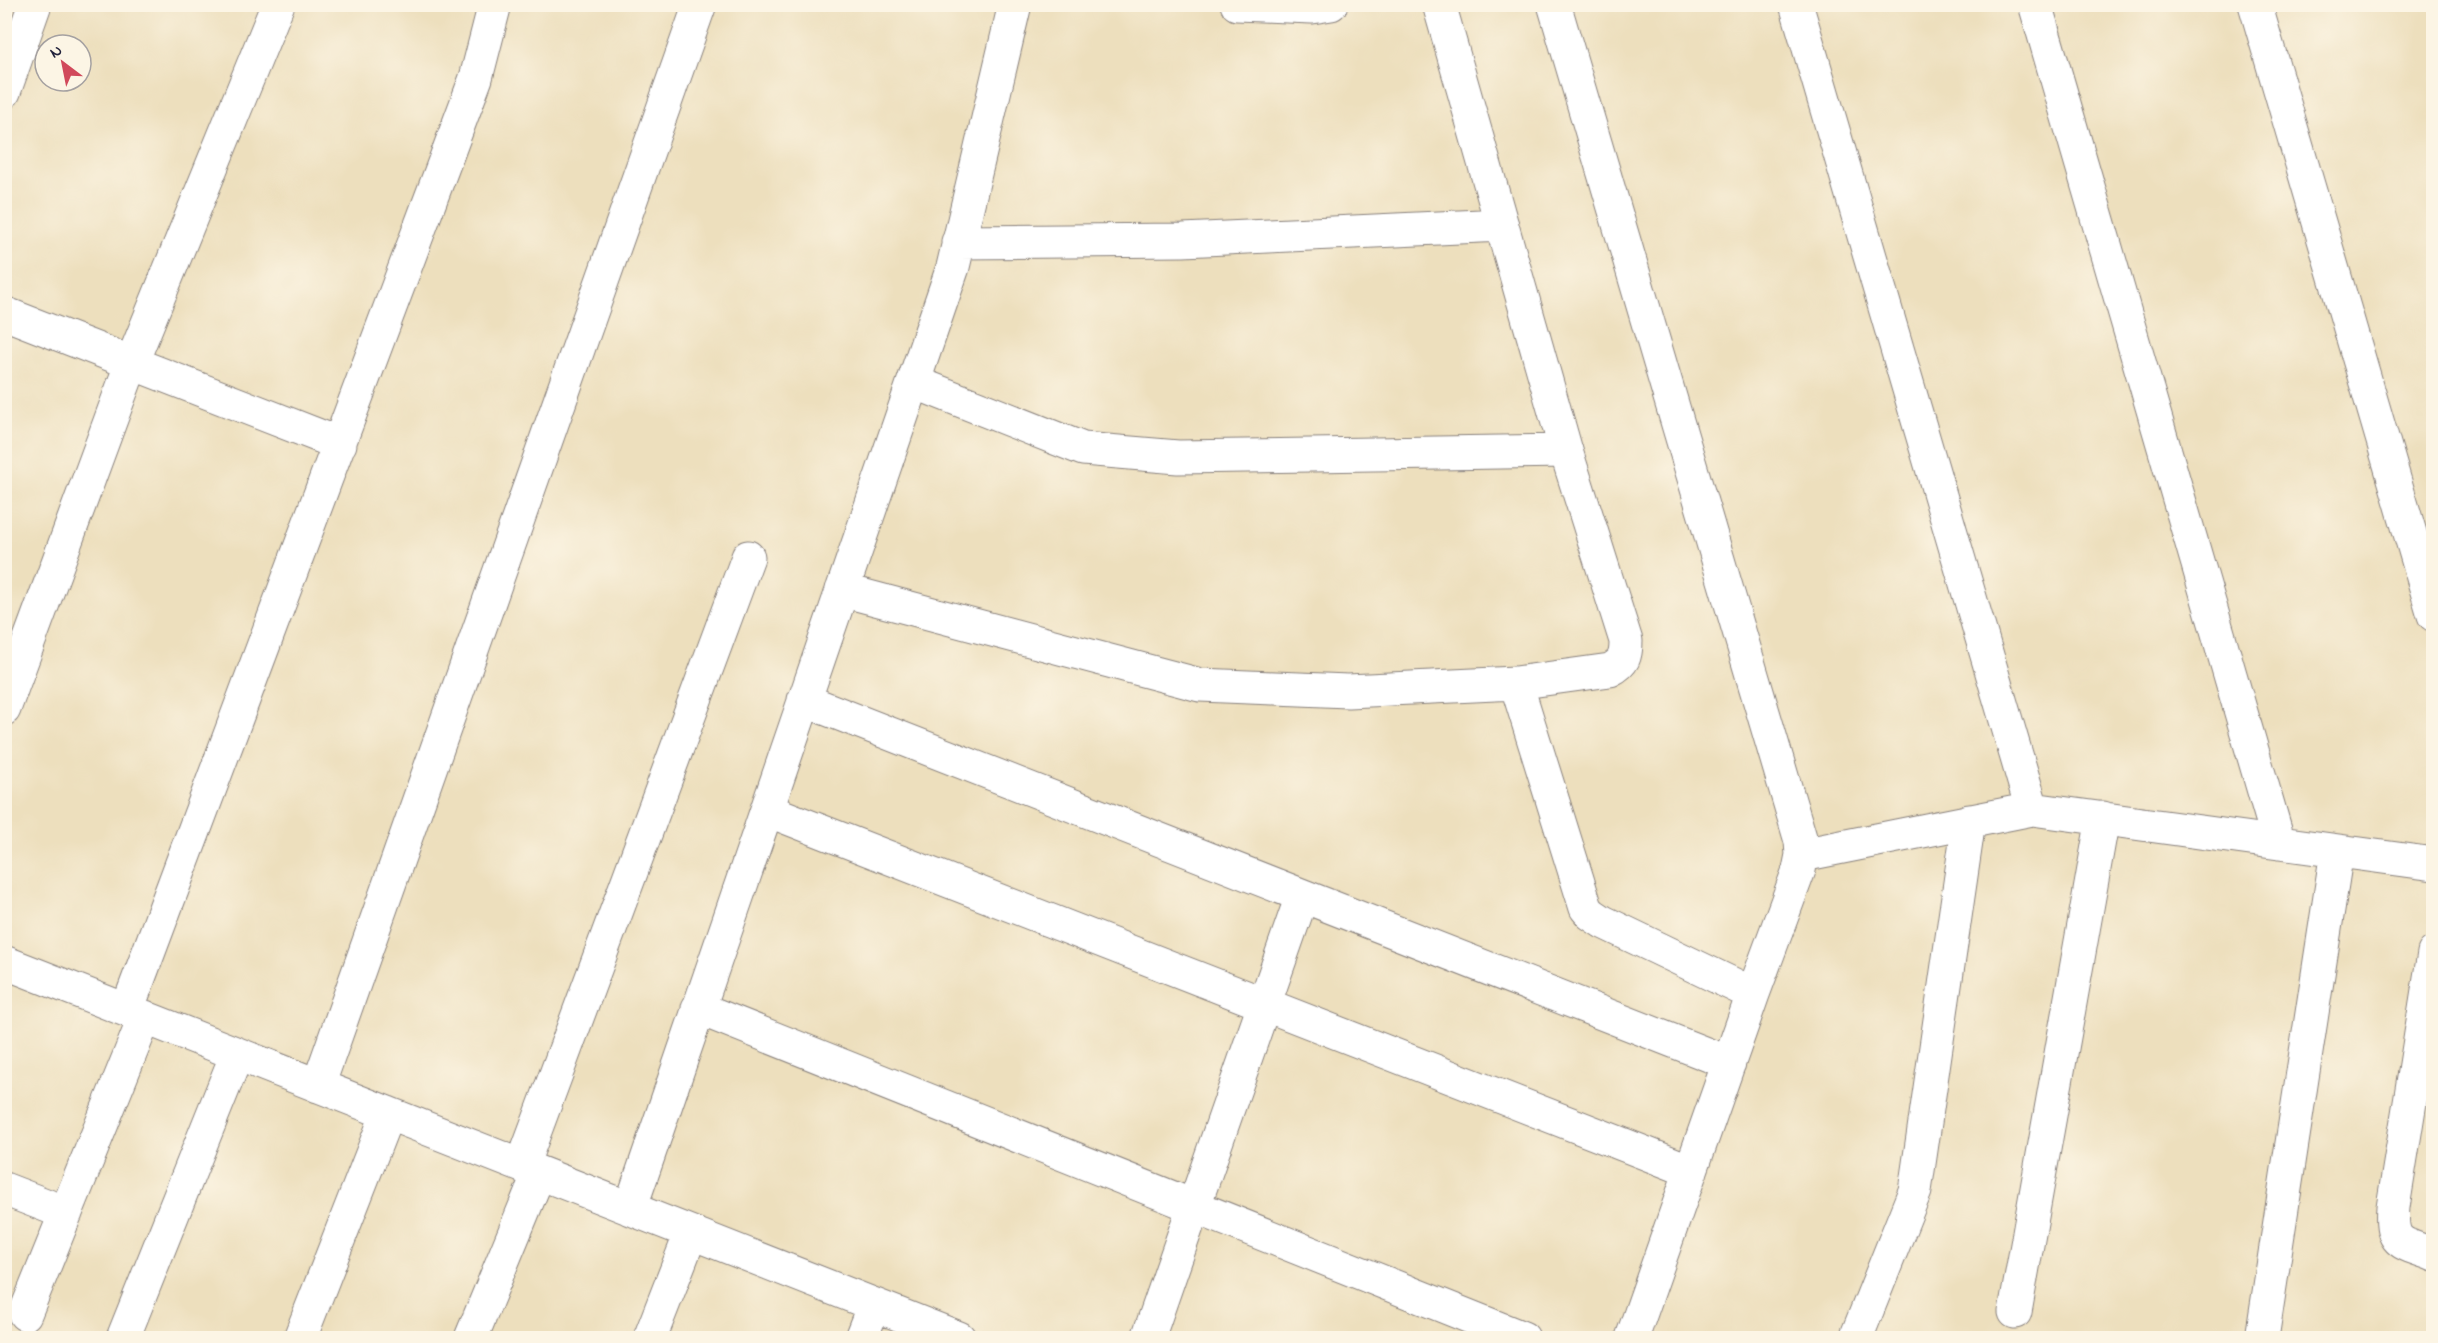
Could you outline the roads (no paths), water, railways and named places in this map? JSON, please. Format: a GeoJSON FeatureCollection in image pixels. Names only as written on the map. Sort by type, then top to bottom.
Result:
{"type":"FeatureCollection","features":[{"type":"Feature","properties":{"kind":"street"},"geometry":{"type":"LineString","coordinates":[[4,92],[35,4]]}},
{"type":"Feature","properties":{"kind":"street"},"geometry":{"type":"LineString","coordinates":[[4,709],[132,362],[278,4]]}},
{"type":"Feature","properties":{"kind":"street"},"geometry":{"type":"LineString","coordinates":[[25,1314],[66,1213],[340,444],[476,78],[495,4]]}},
{"type":"Feature","properties":{"kind":"street"},"geometry":{"type":"LineString","coordinates":[[318,1086],[700,4]]}},
{"type":"Feature","properties":{"kind":"street"},"geometry":{"type":"LineString","coordinates":[[630,1209],[952,267],[1015,4]]}},
{"type":"Feature","properties":{"kind":"street"},"geometry":{"type":"LineString","coordinates":[[1238,4],[1312,7],[1331,4]]}},
{"type":"Feature","properties":{"kind":"street"},"geometry":{"type":"LineString","coordinates":[[842,590],[1200,685],[1348,691],[1516,683],[1610,670],[1620,665],[1626,650],[1626,640],[1566,450],[1439,4]]}},
{"type":"Feature","properties":{"kind":"street"},"geometry":{"type":"LineString","coordinates":[[1554,4],[1797,830],[1802,855],[1799,870],[1632,1338]]}},
{"type":"Feature","properties":{"kind":"street"},"geometry":{"type":"LineString","coordinates":[[1796,4],[2032,809]]}},
{"type":"Feature","properties":{"kind":"street"},"geometry":{"type":"LineString","coordinates":[[2035,4],[2279,843]]}},
{"type":"Feature","properties":{"kind":"street"},"geometry":{"type":"LineString","coordinates":[[2255,4],[2433,615]]}},
{"type":"Feature","properties":{"kind":"street"},"geometry":{"type":"LineString","coordinates":[[958,242],[1183,240],[1502,225]]}},
{"type":"Feature","properties":{"kind":"street"},"geometry":{"type":"LineString","coordinates":[[4,313],[340,444]]}},
{"type":"Feature","properties":{"kind":"street"},"geometry":{"type":"LineString","coordinates":[[914,382],[1083,449],[1178,457],[1566,450]]}},
{"type":"Feature","properties":{"kind":"street"},"geometry":{"type":"LineString","coordinates":[[471,1338],[748,557]]}},
{"type":"Feature","properties":{"kind":"street"},"geometry":{"type":"LineString","coordinates":[[1516,683],[1586,908],[1603,922],[1753,994]]}},
{"type":"Feature","properties":{"kind":"street"},"geometry":{"type":"LineString","coordinates":[[804,700],[1729,1063]]}},
{"type":"Feature","properties":{"kind":"street"},"geometry":{"type":"LineString","coordinates":[[1802,855],[2032,809],[2433,864]]}},
{"type":"Feature","properties":{"kind":"street"},"geometry":{"type":"LineString","coordinates":[[767,810],[1691,1171]]}},
{"type":"Feature","properties":{"kind":"street"},"geometry":{"type":"LineString","coordinates":[[2015,1312],[2103,818]]}},
{"type":"Feature","properties":{"kind":"street"},"geometry":{"type":"LineString","coordinates":[[1856,1338],[1916,1191],[1969,821]]}},
{"type":"Feature","properties":{"kind":"street"},"geometry":{"type":"LineString","coordinates":[[2262,1338],[2337,851]]}},
{"type":"Feature","properties":{"kind":"street"},"geometry":{"type":"LineString","coordinates":[[1148,1338],[1302,896]]}},
{"type":"Feature","properties":{"kind":"street"},"geometry":{"type":"LineString","coordinates":[[2433,953],[2428,1016],[2392,1207],[2392,1228],[2399,1241],[2433,1255]]}},
{"type":"Feature","properties":{"kind":"street"},"geometry":{"type":"LineString","coordinates":[[4,962],[959,1338]]}},
{"type":"Feature","properties":{"kind":"street"},"geometry":{"type":"LineString","coordinates":[[698,1008],[1523,1338]]}},
{"type":"Feature","properties":{"kind":"street"},"geometry":{"type":"LineString","coordinates":[[123,1338],[237,1054]]}},
{"type":"Feature","properties":{"kind":"street"},"geometry":{"type":"LineString","coordinates":[[300,1338],[388,1113]]}},
{"type":"Feature","properties":{"kind":"street"},"geometry":{"type":"LineString","coordinates":[[4,1189],[66,1213]]}},
{"type":"Feature","properties":{"kind":"street"},"geometry":{"type":"LineString","coordinates":[[650,1338],[691,1233]]}},
{"type":"Feature","properties":{"kind":"street"},"geometry":{"type":"LineString","coordinates":[[861,1338],[874,1305]]}}]}
